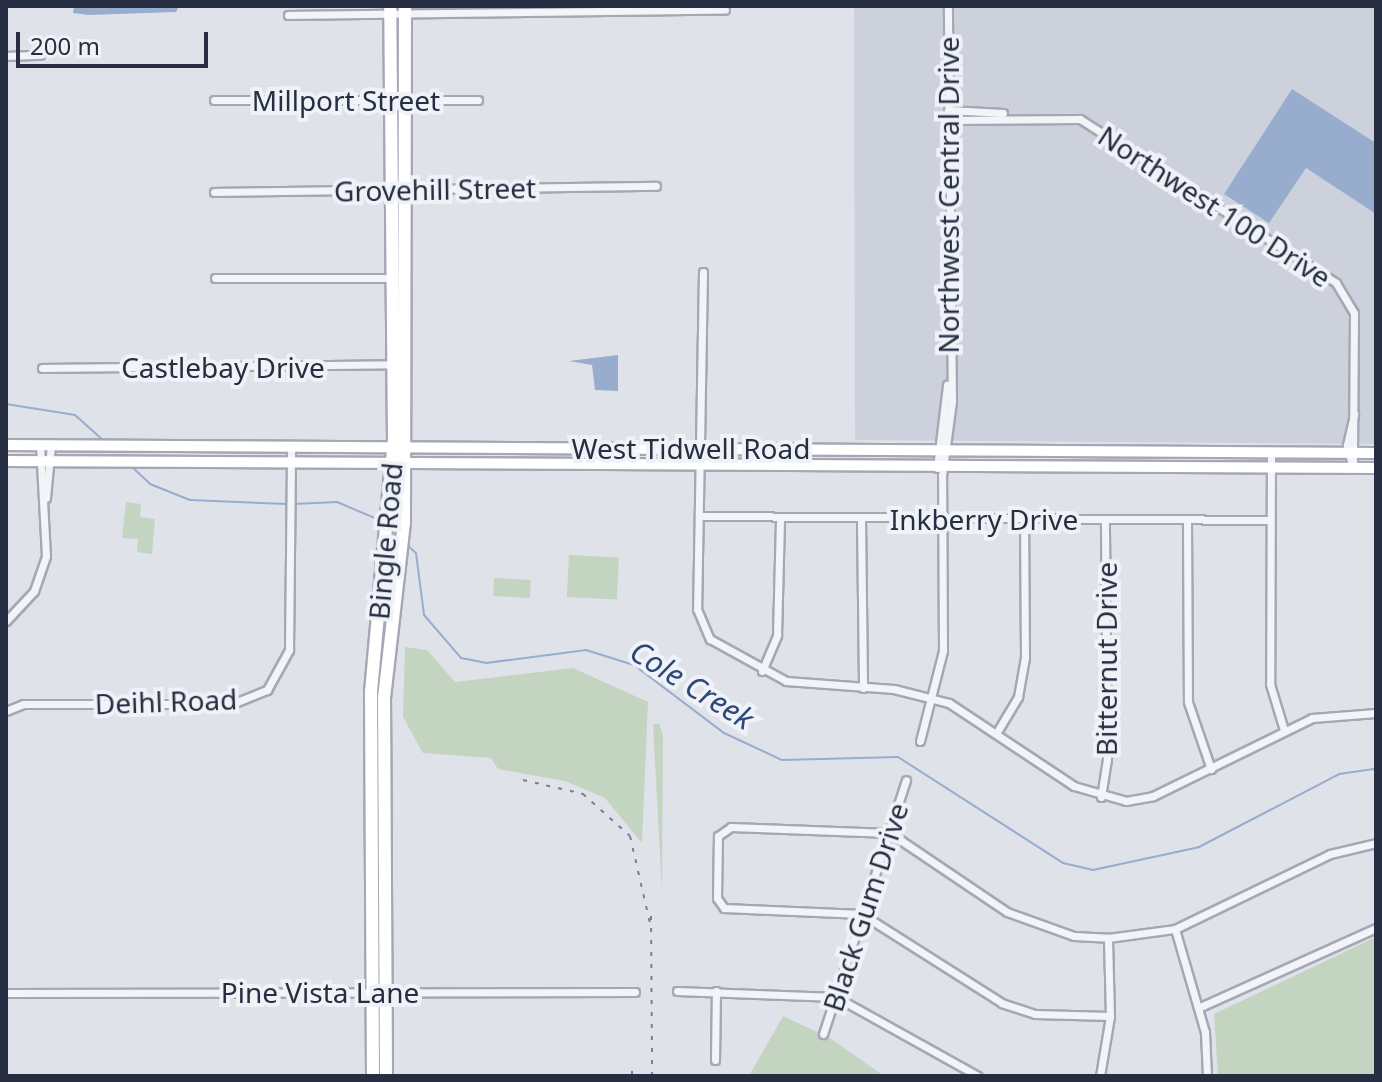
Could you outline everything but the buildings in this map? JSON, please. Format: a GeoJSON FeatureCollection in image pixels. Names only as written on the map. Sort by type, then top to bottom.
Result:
{"type":"FeatureCollection","features":[{"type":"Feature","properties":{"kind":"main road","name":"Bingle Road"},"geometry":{"type":"LineString","coordinates":[[390,10],[398,101]]}},
{"type":"Feature","properties":{"kind":"main road","name":"Bingle Road"},"geometry":{"type":"LineString","coordinates":[[390,599],[402,564],[404,523],[399,462],[397,278],[398,101],[405,10]]}},
{"type":"Feature","properties":{"kind":"main road","name":"West Tidwell Road"},"geometry":{"type":"LineString","coordinates":[[6,445],[1376,453]]}},
{"type":"Feature","properties":{"kind":"main road"},"geometry":{"type":"LineString","coordinates":[[215,446],[217,462]]}},
{"type":"Feature","properties":{"kind":"main road"},"geometry":{"type":"LineString","coordinates":[[514,447],[515,462]]}},
{"type":"Feature","properties":{"kind":"main road"},"geometry":{"type":"LineString","coordinates":[[593,448],[593,463]]}},
{"type":"Feature","properties":{"kind":"main road"},"geometry":{"type":"LineString","coordinates":[[1106,450],[1107,466]]}},
{"type":"Feature","properties":{"kind":"main road","name":"West Tidwell Road"},"geometry":{"type":"LineString","coordinates":[[6,461],[702,463],[942,469],[1107,466],[1376,468]]}},
{"type":"Feature","properties":{"kind":"main road","name":"Bingle Road"},"geometry":{"type":"LineString","coordinates":[[373,1076],[372,860],[377,735],[390,599],[388,559],[391,509],[399,462]]}},
{"type":"Feature","properties":{"kind":"main road","name":"Bingle Road"},"geometry":{"type":"LineString","coordinates":[[377,735],[386,860],[386,1076]]}},
{"type":"Feature","properties":{"kind":"main road"},"geometry":{"type":"LineString","coordinates":[[372,860],[386,860]]}},
{"type":"Feature","properties":{"kind":"street","name":"Northwest Central Drive"},"geometry":{"type":"LineString","coordinates":[[942,469],[947,383],[948,6]]}},
{"type":"Feature","properties":{"kind":"street"},"geometry":{"type":"LineString","coordinates":[[288,15],[390,10],[725,10]]}},
{"type":"Feature","properties":{"kind":"street"},"geometry":{"type":"LineString","coordinates":[[6,56],[40,55]]}},
{"type":"Feature","properties":{"kind":"street","name":"Millport Street"},"geometry":{"type":"LineString","coordinates":[[214,100],[478,100]]}},
{"type":"Feature","properties":{"kind":"street","name":"Northwest 100 Drive"},"geometry":{"type":"LineString","coordinates":[[948,110],[1080,119],[1336,283],[1354,313],[1353,468]]}},
{"type":"Feature","properties":{"kind":"street","name":"Northwest 100 Drive"},"geometry":{"type":"LineString","coordinates":[[949,120],[1009,115]]}},
{"type":"Feature","properties":{"kind":"street","name":"Grovehill Street"},"geometry":{"type":"LineString","coordinates":[[214,192],[656,186]]}},
{"type":"Feature","properties":{"kind":"street"},"geometry":{"type":"LineString","coordinates":[[703,272],[702,463],[697,609],[701,630],[762,671],[811,686],[863,688],[932,697],[997,732],[1101,797],[1153,796],[1312,718],[1376,713]]}},
{"type":"Feature","properties":{"kind":"street"},"geometry":{"type":"LineString","coordinates":[[215,278],[397,278]]}},
{"type":"Feature","properties":{"kind":"street","name":"Castlebay Drive"},"geometry":{"type":"LineString","coordinates":[[42,368],[397,364]]}},
{"type":"Feature","properties":{"kind":"street"},"geometry":{"type":"LineString","coordinates":[[6,621],[41,577],[46,498],[45,445]]}},
{"type":"Feature","properties":{"kind":"street","name":"Deihl Road"},"geometry":{"type":"LineString","coordinates":[[6,711],[23,704],[232,704],[267,690],[289,650],[291,447]]}},
{"type":"Feature","properties":{"kind":"street"},"geometry":{"type":"LineString","coordinates":[[1271,452],[1268,520],[1270,684],[1284,730]]}},
{"type":"Feature","properties":{"kind":"street"},"geometry":{"type":"LineString","coordinates":[[920,741],[943,651],[942,469]]}},
{"type":"Feature","properties":{"kind":"street","name":"Inkberry Drive"},"geometry":{"type":"LineString","coordinates":[[700,516],[1268,520]]}},
{"type":"Feature","properties":{"kind":"street"},"geometry":{"type":"LineString","coordinates":[[762,671],[777,635],[780,518]]}},
{"type":"Feature","properties":{"kind":"street"},"geometry":{"type":"LineString","coordinates":[[861,519],[863,688]]}},
{"type":"Feature","properties":{"kind":"street"},"geometry":{"type":"LineString","coordinates":[[997,732],[1018,697],[1025,658],[1024,519]]}},
{"type":"Feature","properties":{"kind":"street","name":"Bitternut Drive"},"geometry":{"type":"LineString","coordinates":[[1101,797],[1107,758],[1105,520]]}},
{"type":"Feature","properties":{"kind":"street"},"geometry":{"type":"LineString","coordinates":[[1187,520],[1188,702],[1211,769]]}},
{"type":"Feature","properties":{"kind":"street","name":"Black Gum Drive"},"geometry":{"type":"LineString","coordinates":[[823,1034],[906,780]]}},
{"type":"Feature","properties":{"kind":"street"},"geometry":{"type":"LineString","coordinates":[[1110,1016],[1035,1014],[1002,1003],[862,914],[730,910],[717,898],[718,836],[731,827],[890,833],[1007,912],[1074,936],[1108,938],[1175,929],[1330,854],[1376,843]]}},
{"type":"Feature","properties":{"kind":"street"},"geometry":{"type":"LineString","coordinates":[[1200,1007],[1376,928]]}},
{"type":"Feature","properties":{"kind":"street"},"geometry":{"type":"LineString","coordinates":[[1175,929],[1200,1007],[1207,1076]]}},
{"type":"Feature","properties":{"kind":"street"},"geometry":{"type":"LineString","coordinates":[[1100,1076],[1110,1016],[1108,938]]}},
{"type":"Feature","properties":{"kind":"street"},"geometry":{"type":"LineString","coordinates":[[677,991],[836,997],[978,1076]]}},
{"type":"Feature","properties":{"kind":"street"},"geometry":{"type":"LineString","coordinates":[[715,1060],[716,991]]}},
{"type":"Feature","properties":{"kind":"street","name":"Pine Vista Lane"},"geometry":{"type":"LineString","coordinates":[[6,993],[635,992]]}},
{"type":"Feature","properties":{"kind":"shaded area"},"geometry":{"type":"Polygon","coordinates":[[[854,6],[1376,6],[1376,143],[1292,89],[1306,168],[1376,214],[1376,444],[855,440],[854,6]]]}},
{"type":"Feature","properties":{"kind":"green space"},"geometry":{"type":"Polygon","coordinates":[[[126,502],[141,504],[140,517],[155,519],[152,554],[137,552],[138,539],[122,538],[126,502]]]}},
{"type":"Feature","properties":{"kind":"green space"},"geometry":{"type":"Polygon","coordinates":[[[569,555],[619,558],[617,600],[567,597],[569,555]]]}},
{"type":"Feature","properties":{"kind":"green space"},"geometry":{"type":"Polygon","coordinates":[[[494,578],[531,580],[530,598],[493,596],[494,578]]]}},
{"type":"Feature","properties":{"kind":"green space"},"geometry":{"type":"Polygon","coordinates":[[[405,647],[427,650],[455,682],[573,668],[648,702],[642,843],[605,798],[565,781],[498,769],[491,758],[423,753],[403,717],[405,647]]]}},
{"type":"Feature","properties":{"kind":"green space"},"geometry":{"type":"Polygon","coordinates":[[[659,723],[663,736],[662,891],[653,725],[659,723]]]}},
{"type":"Feature","properties":{"kind":"green space"},"geometry":{"type":"Polygon","coordinates":[[[1376,937],[1376,1076],[1218,1076],[1214,1014],[1376,937]]]}},
{"type":"Feature","properties":{"kind":"green space"},"geometry":{"type":"Polygon","coordinates":[[[783,1016],[830,1038],[884,1076],[749,1076],[783,1016]]]}},
{"type":"Feature","properties":{"kind":"water"},"geometry":{"type":"Polygon","coordinates":[[[74,6],[179,6],[176,12],[89,15],[73,13],[74,6]]]}},
{"type":"Feature","properties":{"kind":"water"},"geometry":{"type":"Polygon","coordinates":[[[1292,89],[1376,143],[1376,214],[1306,168],[1269,223],[1224,194],[1292,89]]]}},
{"type":"Feature","properties":{"kind":"water"},"geometry":{"type":"Polygon","coordinates":[[[618,355],[618,391],[595,390],[592,365],[569,361],[618,355]]]}},
{"type":"Feature","properties":{"kind":"waterway","name":"Cole Creek"},"geometry":{"type":"LineString","coordinates":[[6,404],[75,415],[104,441]]}},
{"type":"Feature","properties":{"kind":"waterway","name":"Cole Creek"},"geometry":{"type":"LineString","coordinates":[[132,467],[150,484],[190,500],[287,504]]}},
{"type":"Feature","properties":{"kind":"waterway"},"geometry":{"type":"LineString","coordinates":[[294,504],[337,502],[382,521]]}},
{"type":"Feature","properties":{"kind":"waterway","name":"Cole Creek"},"geometry":{"type":"LineString","coordinates":[[407,545],[416,553],[424,615],[461,658],[486,663],[586,650],[634,665],[724,733],[782,760],[898,757],[1063,863],[1093,870],[1199,847],[1339,774],[1376,769]]}},
{"type":"Feature","properties":{"kind":"railway"},"geometry":{"type":"LineString","coordinates":[[523,780],[583,794],[630,836],[651,928]]}},
{"type":"Feature","properties":{"kind":"railway"},"geometry":{"type":"LineString","coordinates":[[651,916],[652,1076]]}},
{"type":"Feature","properties":{"kind":"railway"},"geometry":{"type":"LineString","coordinates":[[632,1071],[632,1076]]}}]}
